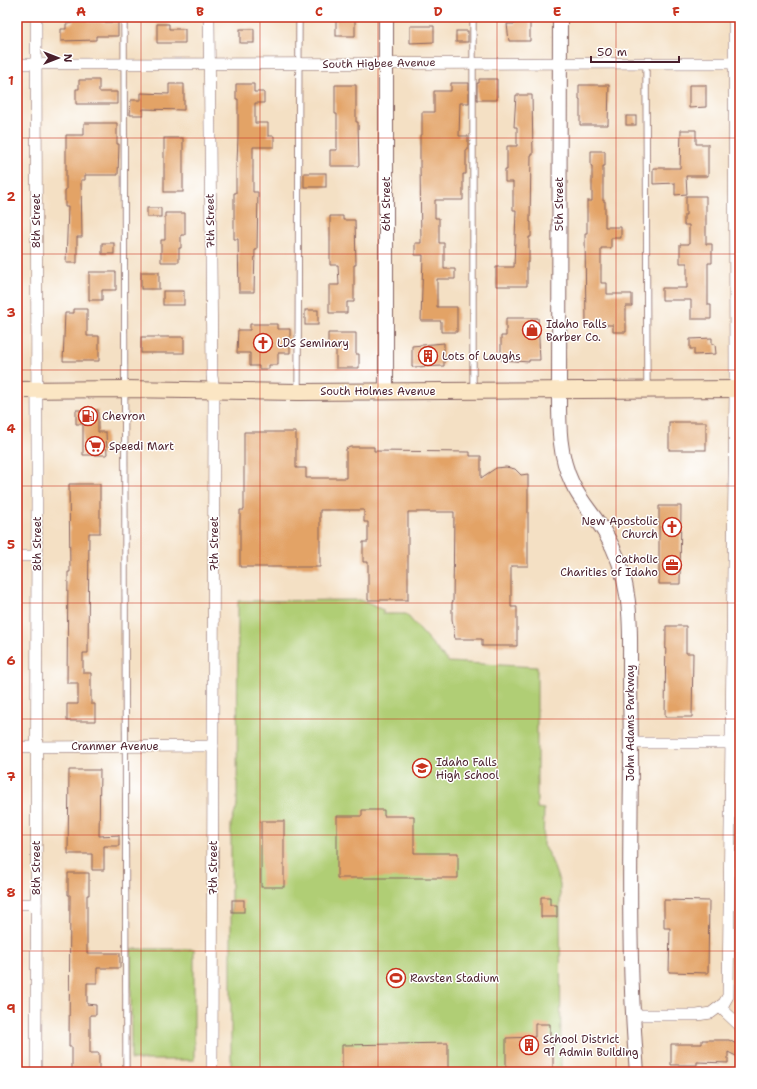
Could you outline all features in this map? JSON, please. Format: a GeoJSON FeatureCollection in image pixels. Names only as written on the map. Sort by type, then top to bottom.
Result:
{"type":"FeatureCollection","features":[{"type":"Feature","properties":{"kind":"main road","name":"South Holmes Avenue"},"geometry":{"type":"LineString","coordinates":[[17,390],[124,389],[298,392],[738,389]]}},
{"type":"Feature","properties":{"kind":"street","name":"8th Street"},"geometry":{"type":"LineString","coordinates":[[36,17],[36,1072]]}},
{"type":"Feature","properties":{"kind":"street","name":"7th Street"},"geometry":{"type":"LineString","coordinates":[[209,17],[208,64],[212,376],[214,391],[212,1072]]}},
{"type":"Feature","properties":{"kind":"street","name":"6th Street"},"geometry":{"type":"LineString","coordinates":[[386,17],[386,391]]}},
{"type":"Feature","properties":{"kind":"street","name":"5th Street"},"geometry":{"type":"LineString","coordinates":[[559,390],[560,17]]}},
{"type":"Feature","properties":{"kind":"street"},"geometry":{"type":"LineString","coordinates":[[632,1015],[697,1015],[711,1013],[724,1003],[728,996],[728,952],[736,743],[738,389],[737,63],[734,17]]}},
{"type":"Feature","properties":{"kind":"street","name":"South Higbee Avenue"},"geometry":{"type":"LineString","coordinates":[[17,64],[737,63]]}},
{"type":"Feature","properties":{"kind":"street","name":"John Adams Parkway"},"geometry":{"type":"LineString","coordinates":[[559,390],[560,438],[564,461],[572,483],[606,534],[616,555],[627,594],[630,617],[630,885],[632,1015],[637,1072]]}},
{"type":"Feature","properties":{"kind":"street"},"geometry":{"type":"LineString","coordinates":[[17,556],[37,556]]}},
{"type":"Feature","properties":{"kind":"street"},"geometry":{"type":"LineString","coordinates":[[631,743],[736,743]]}},
{"type":"Feature","properties":{"kind":"street","name":"Cranmer Avenue"},"geometry":{"type":"LineString","coordinates":[[17,747],[213,746]]}},
{"type":"Feature","properties":{"kind":"street"},"geometry":{"type":"LineString","coordinates":[[17,904],[36,904]]}},
{"type":"Feature","properties":{"kind":"street"},"geometry":{"type":"LineString","coordinates":[[728,952],[740,952]]}},
{"type":"Feature","properties":{"kind":"street"},"geometry":{"type":"LineString","coordinates":[[718,1009],[740,1026]]}},
{"type":"Feature","properties":{"kind":"lane"},"geometry":{"type":"LineString","coordinates":[[124,17],[126,1072]]}},
{"type":"Feature","properties":{"kind":"lane"},"geometry":{"type":"LineString","coordinates":[[298,392],[299,17]]}},
{"type":"Feature","properties":{"kind":"lane"},"geometry":{"type":"LineString","coordinates":[[473,17],[473,391]]}},
{"type":"Feature","properties":{"kind":"lane"},"geometry":{"type":"LineString","coordinates":[[646,63],[647,389]]}},
{"type":"Feature","properties":{"kind":"green space","name":"Ravsten Stadium"},"geometry":{"type":"Polygon","coordinates":[[[360,600],[383,610],[383,614],[406,614],[448,662],[537,667],[537,808],[544,809],[543,845],[551,859],[560,884],[561,1072],[231,1072],[231,824],[237,806],[238,601],[360,600]]]}},
{"type":"Feature","properties":{"kind":"green space"},"geometry":{"type":"Polygon","coordinates":[[[131,949],[194,949],[194,1060],[131,1060],[131,949]]]}},
{"type":"Feature","properties":{"kind":"building"},"geometry":{"type":"Polygon","coordinates":[[[73,17],[89,17],[89,22],[118,22],[118,36],[96,36],[96,40],[61,41],[61,29],[66,29],[66,24],[73,23],[73,17]]]}},
{"type":"Feature","properties":{"kind":"building"},"geometry":{"type":"Polygon","coordinates":[[[515,17],[530,17],[530,41],[509,41],[507,24],[515,24],[515,17]]]}},
{"type":"Feature","properties":{"kind":"building"},"geometry":{"type":"Polygon","coordinates":[[[336,19],[355,19],[355,36],[336,36],[336,19]]]}},
{"type":"Feature","properties":{"kind":"building"},"geometry":{"type":"Polygon","coordinates":[[[157,24],[169,24],[169,29],[185,29],[185,43],[157,43],[157,24]]]}},
{"type":"Feature","properties":{"kind":"building"},"geometry":{"type":"Polygon","coordinates":[[[410,26],[434,26],[434,42],[410,43],[410,26]]]}},
{"type":"Feature","properties":{"kind":"building"},"geometry":{"type":"Polygon","coordinates":[[[240,29],[254,29],[254,43],[240,43],[240,29]]]}},
{"type":"Feature","properties":{"kind":"building"},"geometry":{"type":"Polygon","coordinates":[[[456,31],[468,31],[468,42],[456,42],[456,31]]]}},
{"type":"Feature","properties":{"kind":"building"},"geometry":{"type":"Polygon","coordinates":[[[479,79],[497,79],[497,100],[477,100],[477,83],[479,83],[479,79]]]}},
{"type":"Feature","properties":{"kind":"building"},"geometry":{"type":"Polygon","coordinates":[[[79,80],[99,80],[99,92],[117,92],[117,104],[76,104],[76,89],[79,89],[79,80]]]}},
{"type":"Feature","properties":{"kind":"building"},"geometry":{"type":"Polygon","coordinates":[[[451,83],[469,83],[469,103],[460,103],[459,136],[468,136],[468,150],[466,150],[466,174],[463,174],[463,200],[435,200],[435,218],[439,218],[439,243],[444,243],[444,269],[455,269],[455,279],[437,279],[437,307],[457,307],[457,332],[441,332],[441,321],[421,321],[423,255],[415,255],[415,243],[421,243],[420,135],[422,135],[422,112],[434,112],[434,91],[451,91],[451,83]]]}},
{"type":"Feature","properties":{"kind":"building"},"geometry":{"type":"Polygon","coordinates":[[[169,84],[184,84],[184,110],[143,109],[143,115],[130,115],[131,100],[141,100],[141,93],[169,94],[169,84]]]}},
{"type":"Feature","properties":{"kind":"building"},"geometry":{"type":"Polygon","coordinates":[[[236,84],[254,84],[254,92],[264,92],[264,103],[255,103],[255,123],[268,123],[268,136],[274,136],[274,147],[253,147],[253,192],[258,192],[257,250],[255,250],[254,292],[239,292],[238,239],[234,239],[234,193],[236,193],[238,136],[238,99],[236,99],[236,84]]]}},
{"type":"Feature","properties":{"kind":"building"},"geometry":{"type":"Polygon","coordinates":[[[335,85],[356,85],[356,122],[358,122],[359,166],[330,166],[330,150],[337,150],[335,85]]]}},
{"type":"Feature","properties":{"kind":"building"},"geometry":{"type":"Polygon","coordinates":[[[579,85],[609,85],[608,125],[580,125],[579,85]]]}},
{"type":"Feature","properties":{"kind":"building"},"geometry":{"type":"Polygon","coordinates":[[[689,85],[706,85],[706,107],[689,108],[689,85]]]}},
{"type":"Feature","properties":{"kind":"building"},"geometry":{"type":"Polygon","coordinates":[[[516,95],[532,95],[533,155],[531,155],[531,237],[529,237],[527,286],[496,286],[496,267],[514,267],[516,210],[513,210],[513,182],[505,182],[505,170],[507,170],[507,146],[517,146],[517,127],[514,127],[516,95]]]}},
{"type":"Feature","properties":{"kind":"building"},"geometry":{"type":"Polygon","coordinates":[[[626,116],[636,116],[636,125],[626,125],[626,116]]]}},
{"type":"Feature","properties":{"kind":"building"},"geometry":{"type":"Polygon","coordinates":[[[84,123],[117,123],[117,144],[119,144],[118,175],[85,175],[85,180],[81,180],[82,237],[77,237],[77,263],[66,263],[68,207],[65,207],[66,135],[84,135],[84,123]]]}},
{"type":"Feature","properties":{"kind":"building"},"geometry":{"type":"Polygon","coordinates":[[[681,130],[696,130],[696,144],[708,144],[708,176],[686,176],[687,194],[675,195],[675,183],[653,184],[653,168],[680,168],[681,130]]]}},
{"type":"Feature","properties":{"kind":"building"},"geometry":{"type":"Polygon","coordinates":[[[164,138],[183,138],[183,192],[164,192],[164,138]]]}},
{"type":"Feature","properties":{"kind":"building"},"geometry":{"type":"Polygon","coordinates":[[[591,151],[605,151],[605,166],[603,166],[603,201],[605,201],[605,227],[621,227],[621,238],[611,238],[611,248],[601,248],[601,283],[607,283],[607,294],[632,294],[632,306],[626,306],[626,332],[613,332],[613,325],[586,325],[585,233],[587,233],[587,201],[592,201],[591,151]]]}},
{"type":"Feature","properties":{"kind":"building"},"geometry":{"type":"Polygon","coordinates":[[[304,173],[326,173],[326,187],[304,187],[304,173]]]}},
{"type":"Feature","properties":{"kind":"building"},"geometry":{"type":"Polygon","coordinates":[[[686,196],[706,196],[706,244],[712,244],[712,263],[708,263],[708,305],[711,305],[711,319],[691,319],[691,300],[662,300],[662,288],[687,288],[687,263],[680,263],[680,244],[689,244],[689,225],[684,225],[684,215],[686,215],[686,196]]]}},
{"type":"Feature","properties":{"kind":"building"},"geometry":{"type":"Polygon","coordinates":[[[147,208],[161,208],[161,217],[147,217],[147,208]]]}},
{"type":"Feature","properties":{"kind":"building"},"geometry":{"type":"Polygon","coordinates":[[[165,213],[185,213],[185,235],[181,235],[179,262],[161,262],[161,240],[165,240],[165,213]]]}},
{"type":"Feature","properties":{"kind":"building"},"geometry":{"type":"Polygon","coordinates":[[[330,216],[343,216],[343,220],[355,220],[356,265],[354,265],[354,302],[347,302],[347,313],[329,313],[329,285],[339,285],[338,265],[330,265],[330,216]]]}},
{"type":"Feature","properties":{"kind":"building"},"geometry":{"type":"Polygon","coordinates":[[[102,243],[114,243],[114,254],[102,254],[102,243]]]}},
{"type":"Feature","properties":{"kind":"building"},"geometry":{"type":"Polygon","coordinates":[[[89,272],[116,272],[116,290],[102,290],[102,300],[89,300],[89,272]]]}},
{"type":"Feature","properties":{"kind":"building"},"geometry":{"type":"Polygon","coordinates":[[[141,272],[159,272],[159,289],[141,289],[141,272]]]}},
{"type":"Feature","properties":{"kind":"building"},"geometry":{"type":"Polygon","coordinates":[[[163,291],[184,291],[184,305],[163,305],[163,291]]]}},
{"type":"Feature","properties":{"kind":"building"},"geometry":{"type":"Polygon","coordinates":[[[74,309],[87,309],[87,336],[99,336],[99,361],[63,361],[65,313],[74,313],[74,309]]]}},
{"type":"Feature","properties":{"kind":"building"},"geometry":{"type":"Polygon","coordinates":[[[305,310],[318,310],[318,325],[305,325],[305,310]]]}},
{"type":"Feature","properties":{"kind":"building"},"geometry":{"type":"Polygon","coordinates":[[[506,318],[538,318],[540,360],[529,360],[529,362],[501,360],[501,336],[506,336],[506,318]]]}},
{"type":"Feature","properties":{"kind":"building"},"geometry":{"type":"Polygon","coordinates":[[[250,324],[277,324],[277,329],[290,329],[290,353],[278,353],[278,365],[269,365],[269,369],[259,369],[259,366],[250,366],[250,353],[237,353],[238,330],[250,330],[250,324]]]}},
{"type":"Feature","properties":{"kind":"building"},"geometry":{"type":"Polygon","coordinates":[[[328,333],[356,333],[356,354],[359,354],[359,368],[336,368],[336,348],[328,348],[328,333]]]}},
{"type":"Feature","properties":{"kind":"building"},"geometry":{"type":"Polygon","coordinates":[[[141,337],[184,337],[184,353],[141,353],[141,337]]]}},
{"type":"Feature","properties":{"kind":"building"},"geometry":{"type":"Polygon","coordinates":[[[712,338],[712,344],[715,344],[716,354],[694,355],[694,349],[690,349],[690,339],[712,338]]]}},
{"type":"Feature","properties":{"kind":"building","name":"Lots of Laughs"},"geometry":{"type":"Polygon","coordinates":[[[444,343],[444,366],[412,367],[412,346],[444,343]]]}},
{"type":"Feature","properties":{"kind":"building"},"geometry":{"type":"Polygon","coordinates":[[[76,410],[98,410],[98,432],[106,432],[107,455],[83,455],[83,424],[76,424],[76,410]]]}},
{"type":"Feature","properties":{"kind":"building"},"geometry":{"type":"Polygon","coordinates":[[[669,422],[706,422],[706,450],[669,450],[669,422]]]}},
{"type":"Feature","properties":{"kind":"building"},"geometry":{"type":"Polygon","coordinates":[[[244,432],[296,432],[296,468],[306,468],[306,478],[346,478],[346,449],[350,447],[374,447],[374,451],[470,452],[470,456],[481,456],[481,478],[496,468],[506,467],[515,469],[521,475],[528,474],[528,566],[511,566],[511,607],[517,607],[517,646],[482,646],[482,639],[455,639],[452,619],[454,512],[408,512],[408,600],[368,600],[368,562],[363,562],[363,542],[368,542],[368,522],[364,522],[364,510],[320,510],[320,567],[240,567],[240,510],[244,510],[244,432]]]}},
{"type":"Feature","properties":{"kind":"building"},"geometry":{"type":"Polygon","coordinates":[[[69,484],[100,484],[100,533],[89,533],[88,653],[83,653],[83,673],[91,673],[91,704],[95,704],[95,721],[67,721],[67,704],[78,704],[78,683],[67,683],[68,572],[70,572],[69,484]]]}},
{"type":"Feature","properties":{"kind":"building"},"geometry":{"type":"Polygon","coordinates":[[[659,506],[681,506],[680,584],[659,584],[659,506]]]}},
{"type":"Feature","properties":{"kind":"building"},"geometry":{"type":"Polygon","coordinates":[[[666,626],[686,626],[686,653],[693,653],[692,717],[665,717],[666,626]]]}},
{"type":"Feature","properties":{"kind":"building"},"geometry":{"type":"Polygon","coordinates":[[[69,770],[100,770],[99,836],[119,835],[119,846],[104,846],[104,870],[92,870],[92,854],[68,854],[69,770]]]}},
{"type":"Feature","properties":{"kind":"building"},"geometry":{"type":"Polygon","coordinates":[[[362,810],[384,810],[384,816],[414,816],[414,853],[458,853],[458,878],[337,878],[337,816],[362,816],[362,810]]]}},
{"type":"Feature","properties":{"kind":"building"},"geometry":{"type":"Polygon","coordinates":[[[261,821],[284,821],[284,887],[261,887],[261,821]]]}},
{"type":"Feature","properties":{"kind":"building"},"geometry":{"type":"Polygon","coordinates":[[[68,873],[89,873],[89,895],[87,895],[87,953],[120,953],[120,968],[97,968],[97,983],[87,983],[87,1004],[96,1005],[96,1015],[90,1015],[90,1053],[99,1053],[99,1071],[72,1071],[72,1047],[69,1047],[70,895],[68,895],[68,873]]]}},
{"type":"Feature","properties":{"kind":"building"},"geometry":{"type":"Polygon","coordinates":[[[541,897],[550,897],[550,905],[557,905],[557,917],[541,917],[541,897]]]}},
{"type":"Feature","properties":{"kind":"building"},"geometry":{"type":"Polygon","coordinates":[[[232,900],[244,900],[244,912],[232,912],[232,900]]]}},
{"type":"Feature","properties":{"kind":"building"},"geometry":{"type":"Polygon","coordinates":[[[664,900],[709,901],[708,973],[669,972],[670,928],[664,928],[664,900]]]}},
{"type":"Feature","properties":{"kind":"building","name":"School District 91 Admin Building"},"geometry":{"type":"Polygon","coordinates":[[[535,1024],[550,1024],[550,1037],[553,1038],[553,1072],[506,1072],[506,1038],[535,1037],[535,1024]]]}},
{"type":"Feature","properties":{"kind":"building"},"geometry":{"type":"Polygon","coordinates":[[[702,1040],[729,1040],[740,1046],[740,1058],[728,1052],[728,1063],[697,1062],[697,1065],[671,1065],[671,1044],[702,1044],[702,1040]]]}},
{"type":"Feature","properties":{"kind":"building"},"geometry":{"type":"Polygon","coordinates":[[[448,1043],[448,1072],[342,1072],[342,1045],[448,1043]]]}},
{"type":"Feature","properties":{"kind":"place","name":"Idaho Falls Barber Co."},"geometry":{"type":"Point","coordinates":[532,330]}},
{"type":"Feature","properties":{"kind":"place","name":"LDS Seminary"},"geometry":{"type":"Point","coordinates":[263,343]}},
{"type":"Feature","properties":{"kind":"place","name":"Lots of Laughs"},"geometry":{"type":"Point","coordinates":[428,356]}},
{"type":"Feature","properties":{"kind":"place","name":"Chevron"},"geometry":{"type":"Point","coordinates":[88,416]}},
{"type":"Feature","properties":{"kind":"place","name":"Speedi Mart"},"geometry":{"type":"Point","coordinates":[95,446]}},
{"type":"Feature","properties":{"kind":"place","name":"New Apostolic Church"},"geometry":{"type":"Point","coordinates":[672,527]}},
{"type":"Feature","properties":{"kind":"place","name":"Catholic Charities of Idaho"},"geometry":{"type":"Point","coordinates":[672,565]}},
{"type":"Feature","properties":{"kind":"place","name":"Idaho Falls High School"},"geometry":{"type":"Point","coordinates":[422,768]}},
{"type":"Feature","properties":{"kind":"place","name":"Ravsten Stadium"},"geometry":{"type":"Point","coordinates":[396,978]}},
{"type":"Feature","properties":{"kind":"place","name":"School District 91 Admin Building"},"geometry":{"type":"Point","coordinates":[529,1045]}}]}
